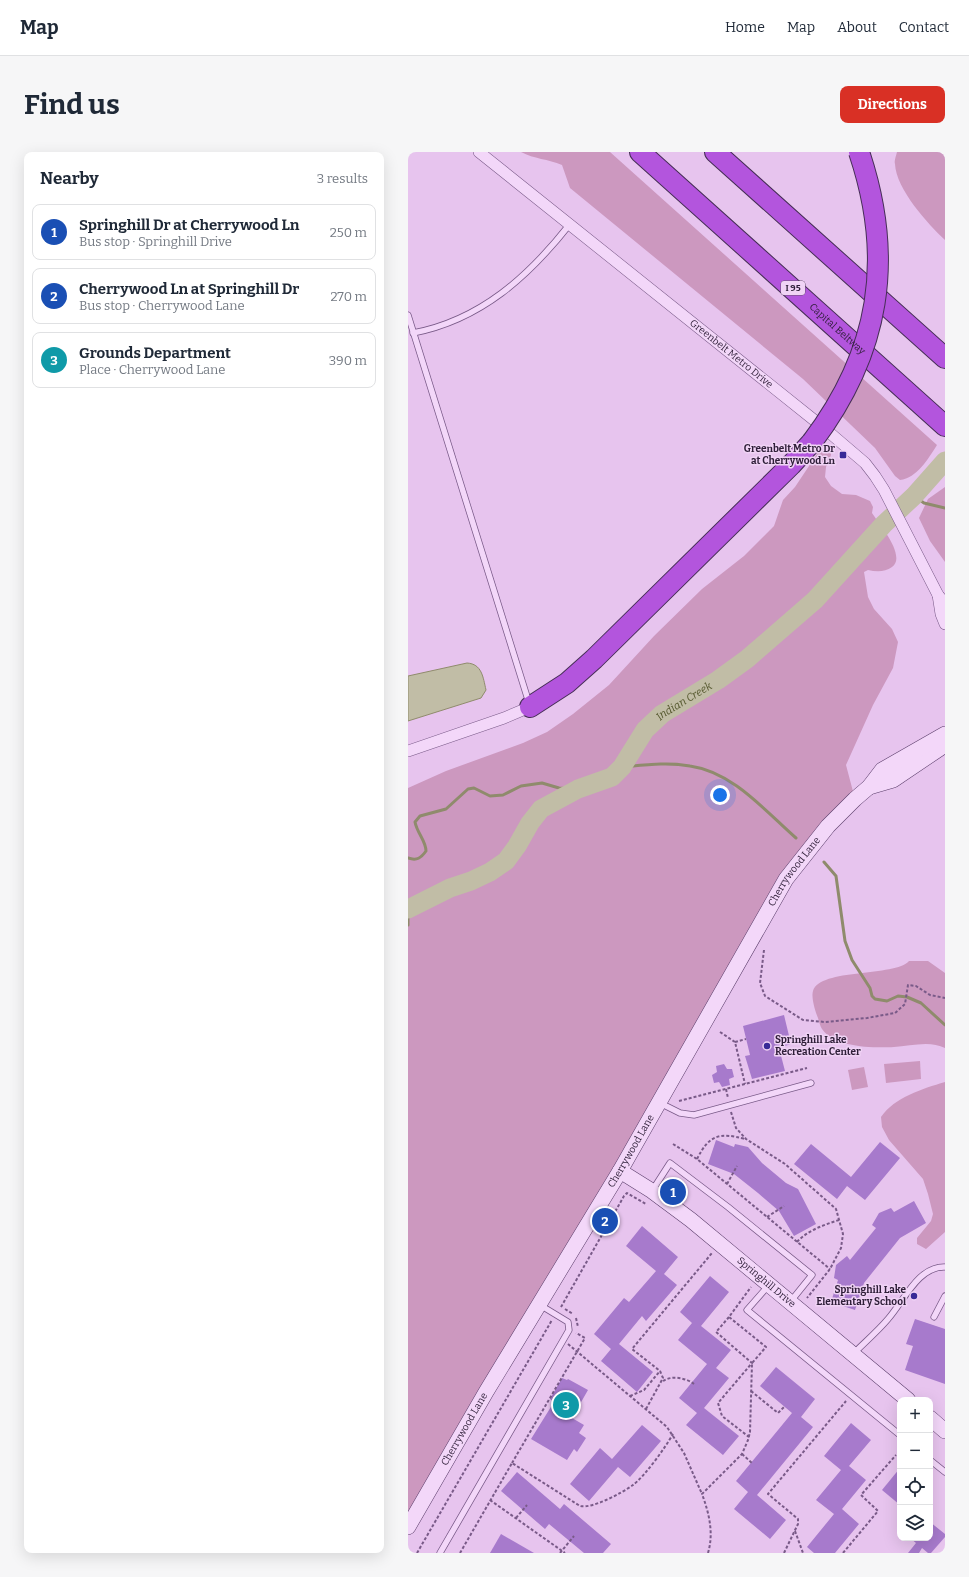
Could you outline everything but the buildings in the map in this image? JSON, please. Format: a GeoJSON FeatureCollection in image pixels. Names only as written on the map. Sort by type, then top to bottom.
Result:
{"type":"FeatureCollection","features":[{"type":"Feature","properties":{"kind":"highway","name":"Capital Beltway"},"geometry":{"type":"LineString","coordinates":[[640,152],[945,426]]}},
{"type":"Feature","properties":{"kind":"highway"},"geometry":{"type":"LineString","coordinates":[[715,152],[945,358]]}},
{"type":"Feature","properties":{"kind":"highway"},"geometry":{"type":"LineString","coordinates":[[530,707],[567,683],[594,659],[812,442],[831,418],[856,370],[865,345],[873,316],[877,288],[878,233],[867,175],[859,152]]}},
{"type":"Feature","properties":{"kind":"street","name":"Greenbelt Metro Drive"},"geometry":{"type":"LineString","coordinates":[[479,152],[824,428],[865,463],[884,490],[942,599],[941,614],[945,624]]}},
{"type":"Feature","properties":{"kind":"street"},"geometry":{"type":"LineString","coordinates":[[408,751],[504,718],[530,707]]}},
{"type":"Feature","properties":{"kind":"street"},"geometry":{"type":"LineString","coordinates":[[908,755],[920,739],[945,723]]}},
{"type":"Feature","properties":{"kind":"street","name":"Cherrywood Lane"},"geometry":{"type":"LineString","coordinates":[[408,1527],[486,1392],[620,1172],[786,878],[828,826],[855,798],[869,787],[882,770],[945,734]]}},
{"type":"Feature","properties":{"kind":"street","name":"Cherrywood Lane"},"geometry":{"type":"LineString","coordinates":[[869,787],[893,780],[945,745]]}},
{"type":"Feature","properties":{"kind":"street","name":"Springhill Drive"},"geometry":{"type":"LineString","coordinates":[[620,1172],[649,1197],[715,1248],[769,1285],[904,1397]]}},
{"type":"Feature","properties":{"kind":"street"},"geometry":{"type":"LineString","coordinates":[[933,1420],[945,1430]]}},
{"type":"Feature","properties":{"kind":"lane"},"geometry":{"type":"LineString","coordinates":[[413,333],[456,320],[490,302],[529,271],[544,256],[570,224]]}},
{"type":"Feature","properties":{"kind":"lane"},"geometry":{"type":"LineString","coordinates":[[408,315],[530,707]]}},
{"type":"Feature","properties":{"kind":"lane"},"geometry":{"type":"LineString","coordinates":[[659,1102],[680,1113],[688,1115],[811,1083]]}},
{"type":"Feature","properties":{"kind":"lane"},"geometry":{"type":"LineString","coordinates":[[649,1197],[670,1163],[728,1207],[812,1275],[790,1302]]}},
{"type":"Feature","properties":{"kind":"lane"},"geometry":{"type":"LineString","coordinates":[[853,1354],[888,1319],[914,1284],[927,1271],[936,1267],[945,1266]]}},
{"type":"Feature","properties":{"kind":"lane"},"geometry":{"type":"LineString","coordinates":[[769,1285],[747,1310],[897,1433]]}},
{"type":"Feature","properties":{"kind":"lane"},"geometry":{"type":"LineString","coordinates":[[934,1318],[945,1296]]}},
{"type":"Feature","properties":{"kind":"lane"},"geometry":{"type":"LineString","coordinates":[[440,1553],[569,1330],[570,1325],[540,1305]]}},
{"type":"Feature","properties":{"kind":"lane"},"geometry":{"type":"LineString","coordinates":[[933,1462],[945,1472]]}},
{"type":"Feature","properties":{"kind":"path"},"geometry":{"type":"LineString","coordinates":[[764,950],[760,983],[765,996],[803,1020],[847,1021],[895,1013],[903,1008],[908,985],[916,986],[930,995],[945,998]]}},
{"type":"Feature","properties":{"kind":"path"},"geometry":{"type":"LineString","coordinates":[[720,1032],[734,1042],[745,1084]]}},
{"type":"Feature","properties":{"kind":"path"},"geometry":{"type":"LineString","coordinates":[[734,1042],[746,1039]]}},
{"type":"Feature","properties":{"kind":"path"},"geometry":{"type":"LineString","coordinates":[[679,1101],[807,1068]]}},
{"type":"Feature","properties":{"kind":"path"},"geometry":{"type":"LineString","coordinates":[[726,1089],[736,1128],[746,1139],[772,1155],[836,1208],[843,1241],[840,1252],[830,1269],[807,1298]]}},
{"type":"Feature","properties":{"kind":"path"},"geometry":{"type":"LineString","coordinates":[[697,1160],[708,1141],[713,1138],[726,1135],[746,1139]]}},
{"type":"Feature","properties":{"kind":"path"},"geometry":{"type":"LineString","coordinates":[[673,1144],[697,1160],[830,1269]]}},
{"type":"Feature","properties":{"kind":"path"},"geometry":{"type":"LineString","coordinates":[[727,1184],[737,1166]]}},
{"type":"Feature","properties":{"kind":"path"},"geometry":{"type":"LineString","coordinates":[[417,1553],[624,1196],[627,1193],[649,1197]]}},
{"type":"Feature","properties":{"kind":"path"},"geometry":{"type":"LineString","coordinates":[[768,1217],[784,1206]]}},
{"type":"Feature","properties":{"kind":"path"},"geometry":{"type":"LineString","coordinates":[[797,1242],[802,1236],[814,1229],[839,1220]]}},
{"type":"Feature","properties":{"kind":"path"},"geometry":{"type":"LineString","coordinates":[[705,1249],[715,1248]]}},
{"type":"Feature","properties":{"kind":"path"},"geometry":{"type":"LineString","coordinates":[[715,1248],[717,1258]]}},
{"type":"Feature","properties":{"kind":"path"},"geometry":{"type":"LineString","coordinates":[[663,1381],[660,1371],[632,1349],[715,1248]]}},
{"type":"Feature","properties":{"kind":"path"},"geometry":{"type":"LineString","coordinates":[[746,1283],[752,1288],[716,1332],[752,1363]]}},
{"type":"Feature","properties":{"kind":"path"},"geometry":{"type":"LineString","coordinates":[[460,1553],[585,1338],[576,1333],[578,1324],[575,1316],[560,1307]]}},
{"type":"Feature","properties":{"kind":"path"},"geometry":{"type":"LineString","coordinates":[[729,1317],[766,1347],[718,1403],[722,1416],[749,1437]]}},
{"type":"Feature","properties":{"kind":"path"},"geometry":{"type":"LineString","coordinates":[[564,1341],[646,1409],[672,1434],[694,1475],[702,1494],[710,1526],[710,1545],[708,1553]]}},
{"type":"Feature","properties":{"kind":"path"},"geometry":{"type":"LineString","coordinates":[[702,1494],[742,1454],[749,1437],[752,1363]]}},
{"type":"Feature","properties":{"kind":"path"},"geometry":{"type":"LineString","coordinates":[[630,1396],[644,1390],[660,1371]]}},
{"type":"Feature","properties":{"kind":"path"},"geometry":{"type":"LineString","coordinates":[[646,1409],[663,1381],[667,1378],[679,1378],[694,1384]]}},
{"type":"Feature","properties":{"kind":"path"},"geometry":{"type":"LineString","coordinates":[[751,1391],[778,1413],[785,1406]]}},
{"type":"Feature","properties":{"kind":"path"},"geometry":{"type":"LineString","coordinates":[[784,1553],[798,1524],[798,1519],[768,1494],[851,1396]]}},
{"type":"Feature","properties":{"kind":"path"},"geometry":{"type":"LineString","coordinates":[[512,1463],[580,1506],[588,1507],[635,1484],[668,1444],[672,1434]]}},
{"type":"Feature","properties":{"kind":"path"},"geometry":{"type":"LineString","coordinates":[[742,1454],[753,1464]]}},
{"type":"Feature","properties":{"kind":"path"},"geometry":{"type":"LineString","coordinates":[[843,1553],[878,1511],[861,1495],[896,1455]]}},
{"type":"Feature","properties":{"kind":"path"},"geometry":{"type":"LineString","coordinates":[[490,1500],[561,1552],[565,1553]]}},
{"type":"Feature","properties":{"kind":"path"},"geometry":{"type":"LineString","coordinates":[[516,1518],[528,1505]]}},
{"type":"Feature","properties":{"kind":"path"},"geometry":{"type":"LineString","coordinates":[[795,1531],[803,1553]]}},
{"type":"Feature","properties":{"kind":"path"},"geometry":{"type":"LineString","coordinates":[[561,1552],[574,1536]]}},
{"type":"Feature","properties":{"kind":"shaded area"},"geometry":{"type":"Polygon","coordinates":[[[521,152],[610,152],[937,445],[926,462],[912,476],[900,480],[895,476],[875,448],[803,379],[570,188],[562,165],[521,152]]]}},
{"type":"Feature","properties":{"kind":"shaded area"},"geometry":{"type":"Polygon","coordinates":[[[897,152],[945,152],[945,240],[922,216],[901,184],[895,163],[897,152]]]}},
{"type":"Feature","properties":{"kind":"shaded area"},"geometry":{"type":"Polygon","coordinates":[[[827,448],[831,451],[831,455],[826,467],[825,477],[831,486],[842,494],[856,495],[870,501],[873,507],[872,513],[890,540],[896,555],[896,562],[889,569],[881,571],[868,570],[864,572],[868,597],[874,609],[892,629],[898,642],[893,668],[873,705],[846,765],[855,799],[809,848],[408,1527],[408,788],[446,771],[523,743],[547,732],[573,714],[609,685],[654,636],[702,589],[744,556],[774,526],[783,500],[795,487],[819,451],[827,448]]]}},
{"type":"Feature","properties":{"kind":"shaded area"},"geometry":{"type":"Polygon","coordinates":[[[945,487],[945,562],[930,541],[919,518],[928,499],[945,487]]]}},
{"type":"Feature","properties":{"kind":"shaded area"},"geometry":{"type":"Polygon","coordinates":[[[467,663],[476,666],[483,676],[486,690],[481,698],[408,721],[408,676],[467,663]]]}},
{"type":"Feature","properties":{"kind":"shaded area"},"geometry":{"type":"Polygon","coordinates":[[[909,961],[928,961],[945,973],[945,1048],[933,1044],[894,1047],[855,1046],[836,1040],[822,1029],[813,997],[813,991],[819,984],[829,979],[901,966],[909,961]]]}},
{"type":"Feature","properties":{"kind":"shaded area"},"geometry":{"type":"Polygon","coordinates":[[[920,1061],[921,1079],[886,1083],[884,1064],[920,1061]]]}},
{"type":"Feature","properties":{"kind":"shaded area"},"geometry":{"type":"Polygon","coordinates":[[[864,1067],[868,1087],[852,1090],[848,1070],[864,1067]]]}},
{"type":"Feature","properties":{"kind":"shaded area"},"geometry":{"type":"Polygon","coordinates":[[[945,1082],[945,1232],[926,1249],[917,1244],[917,1238],[931,1221],[933,1214],[923,1179],[889,1140],[882,1127],[881,1117],[901,1099],[918,1091],[945,1082]]]}},
{"type":"Feature","properties":{"kind":"waterway","name":"Indian Creek"},"geometry":{"type":"LineString","coordinates":[[408,909],[450,888],[471,881],[490,872],[506,861],[517,846],[530,823],[541,809],[578,789],[612,777],[622,767],[645,730],[662,714],[718,680],[747,659],[815,600],[884,524],[914,496],[945,461]]}},
{"type":"Feature","properties":{"kind":"waterway"},"geometry":{"type":"LineString","coordinates":[[914,496],[924,503],[945,508]]}},
{"type":"Feature","properties":{"kind":"waterway"},"geometry":{"type":"LineString","coordinates":[[622,767],[673,764],[706,770],[720,776],[748,794],[796,838]]}},
{"type":"Feature","properties":{"kind":"waterway"},"geometry":{"type":"LineString","coordinates":[[408,858],[418,858],[426,851],[425,844],[415,822],[420,816],[446,809],[468,789],[474,788],[490,796],[503,795],[521,786],[542,783],[559,788],[578,789]]}},
{"type":"Feature","properties":{"kind":"waterway"},"geometry":{"type":"LineString","coordinates":[[824,862],[836,876],[845,941],[852,960],[870,988],[872,996],[875,999],[887,1001],[898,996],[907,997],[921,1003],[945,1025]]}},
{"type":"Feature","properties":{"kind":"waterway"},"geometry":{"type":"LineString","coordinates":[[408,912],[408,925]]}},
{"type":"Feature","properties":{"kind":"place","name":"Greenbelt Metro Dr at Cherrywood Ln"},"geometry":{"type":"Point","coordinates":[843,455]}},
{"type":"Feature","properties":{"kind":"place","name":"Springhill Lake Recreation Center"},"geometry":{"type":"Point","coordinates":[767,1046]}},
{"type":"Feature","properties":{"kind":"place","name":"Springhill Dr at Cherrywood Ln"},"geometry":{"type":"Point","coordinates":[673,1192]}},
{"type":"Feature","properties":{"kind":"place","name":"Cherrywood Ln at Springhill Dr"},"geometry":{"type":"Point","coordinates":[605,1221]}},
{"type":"Feature","properties":{"kind":"place","name":"Springhill Lake Elementary School"},"geometry":{"type":"Point","coordinates":[914,1296]}},
{"type":"Feature","properties":{"kind":"place","name":"Grounds Department"},"geometry":{"type":"Point","coordinates":[566,1405]}}]}
